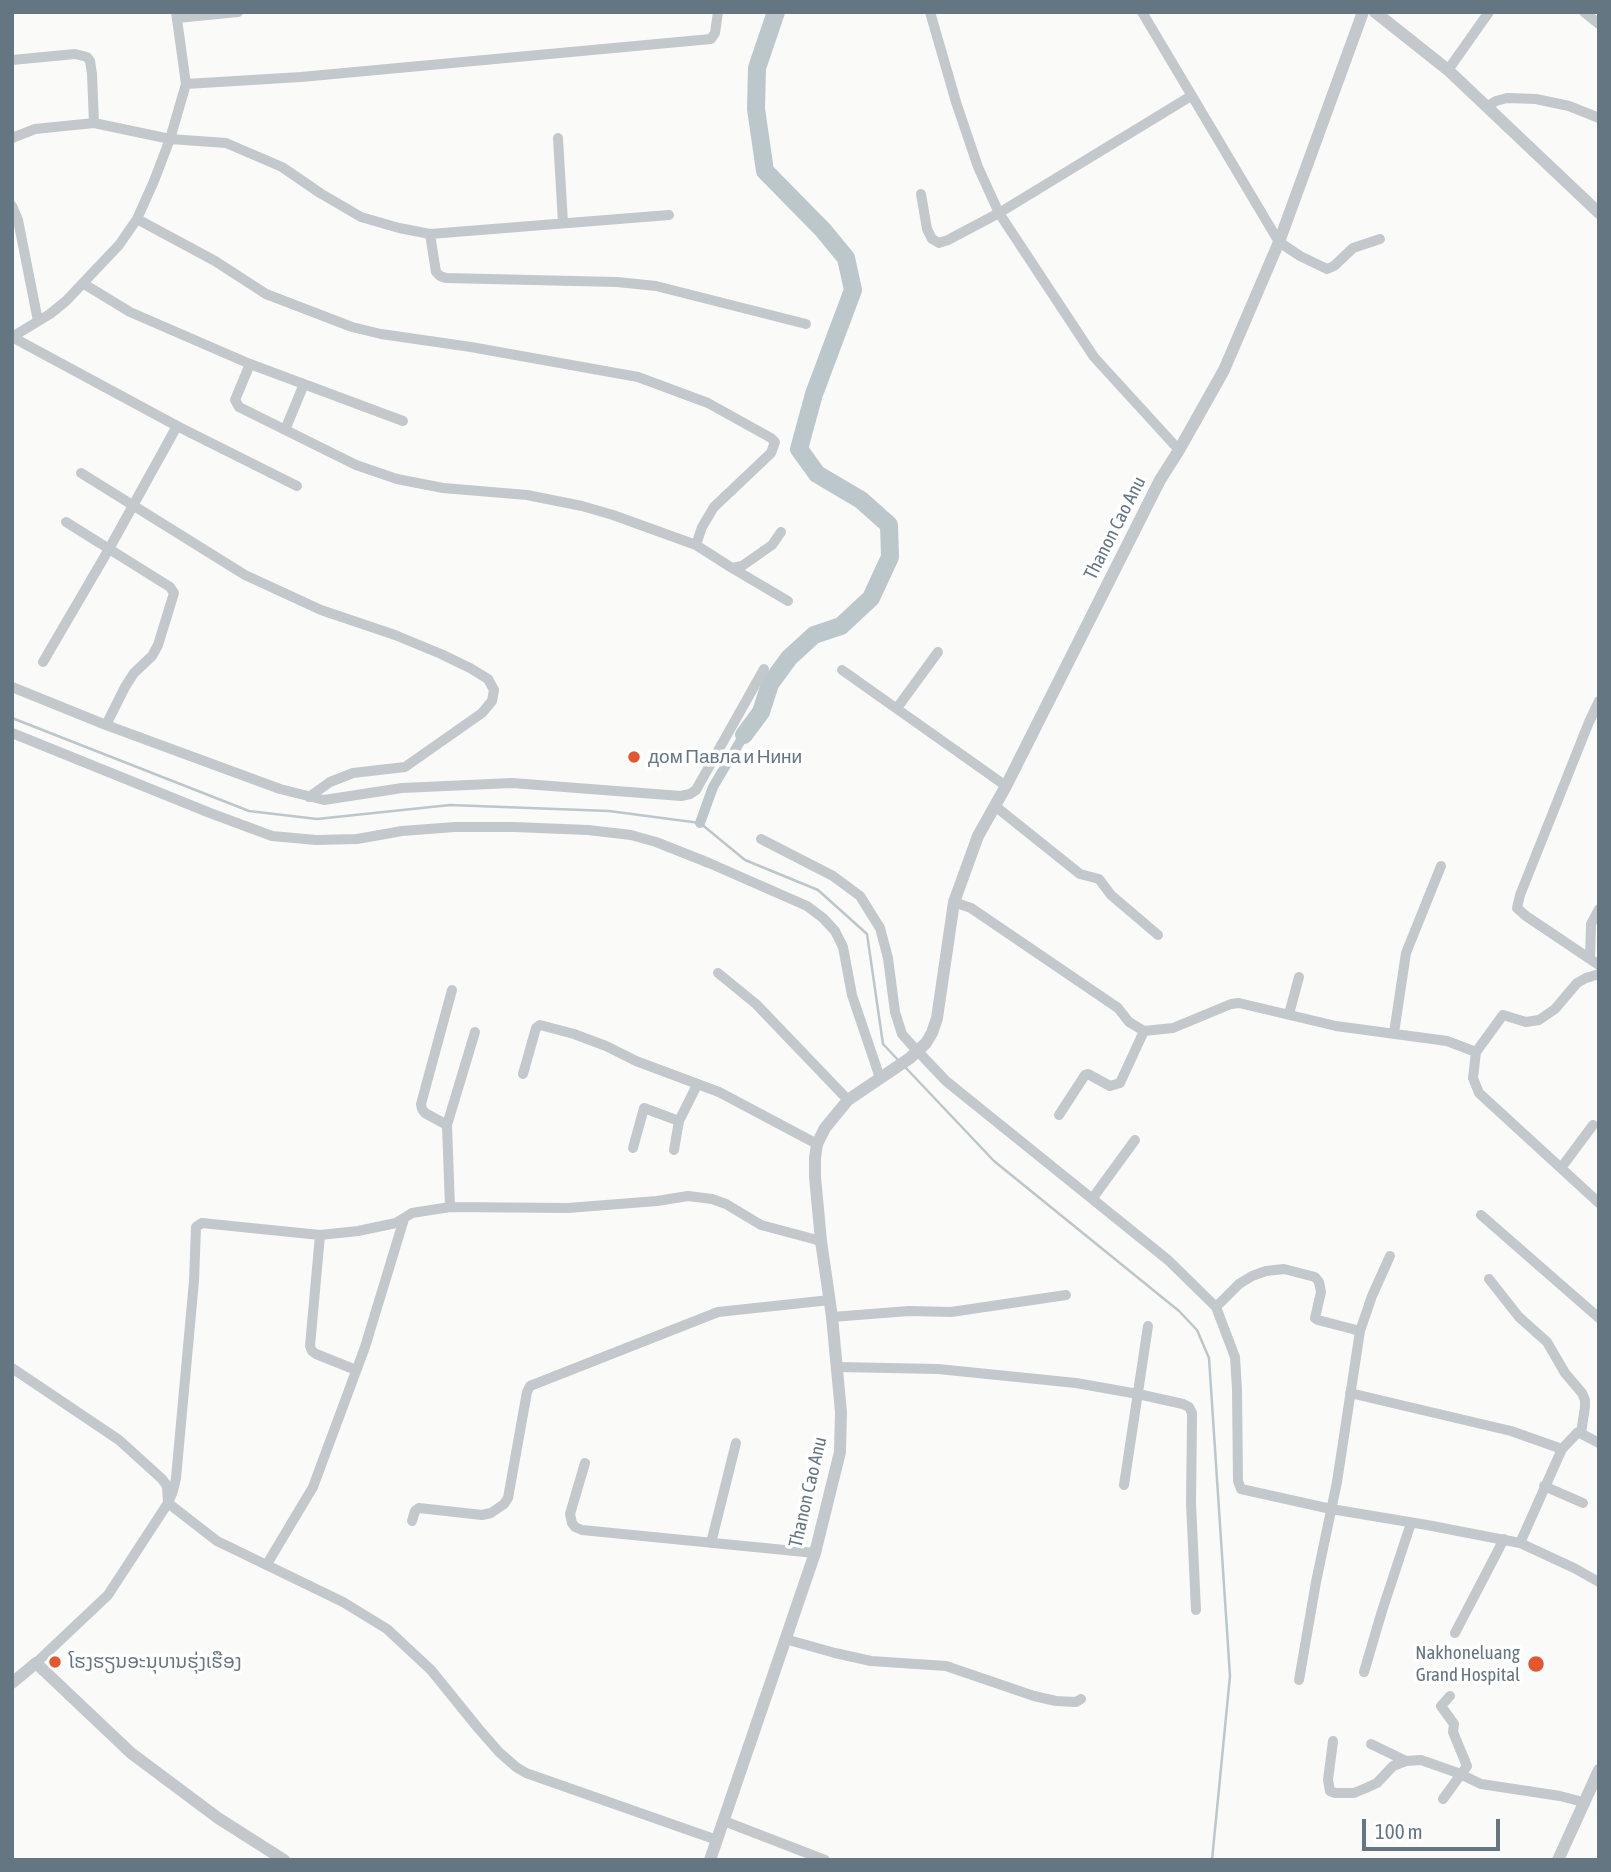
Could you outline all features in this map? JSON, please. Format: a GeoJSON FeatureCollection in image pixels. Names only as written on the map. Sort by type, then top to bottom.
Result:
{"type":"FeatureCollection","features":[{"type":"Feature","properties":{"kind":"street"},"geometry":{"type":"LineString","coordinates":[[12,337],[66,301],[119,245],[137,219],[170,139],[186,84],[177,15],[238,12]]}},
{"type":"Feature","properties":{"kind":"street"},"geometry":{"type":"LineString","coordinates":[[186,84],[325,75],[711,39],[715,33],[718,12]]}},
{"type":"Feature","properties":{"kind":"street"},"geometry":{"type":"LineString","coordinates":[[930,12],[978,167],[999,213],[1094,357],[1179,450]]}},
{"type":"Feature","properties":{"kind":"street"},"geometry":{"type":"LineString","coordinates":[[1142,12],[1279,242],[1327,269],[1353,248],[1380,239]]}},
{"type":"Feature","properties":{"kind":"street","name":"Thanon Cao Anu"},"geometry":{"type":"LineString","coordinates":[[914,1054],[926,1043],[937,1018],[954,902],[978,836],[1006,786],[1160,480],[1224,370],[1279,242],[1363,12]]}},
{"type":"Feature","properties":{"kind":"street"},"geometry":{"type":"LineString","coordinates":[[1375,12],[1448,70],[1599,213]]}},
{"type":"Feature","properties":{"kind":"street"},"geometry":{"type":"LineString","coordinates":[[1448,70],[1489,12]]}},
{"type":"Feature","properties":{"kind":"street"},"geometry":{"type":"LineString","coordinates":[[1584,12],[1599,24]]}},
{"type":"Feature","properties":{"kind":"street"},"geometry":{"type":"LineString","coordinates":[[12,60],[75,54],[87,57],[92,74],[94,122]]}},
{"type":"Feature","properties":{"kind":"street"},"geometry":{"type":"LineString","coordinates":[[921,194],[927,229],[932,239],[939,243],[948,240],[999,213],[1191,96]]}},
{"type":"Feature","properties":{"kind":"street"},"geometry":{"type":"LineString","coordinates":[[1488,106],[1507,98],[1536,99],[1569,106],[1599,118]]}},
{"type":"Feature","properties":{"kind":"street"},"geometry":{"type":"LineString","coordinates":[[12,138],[35,129],[94,122],[170,139],[226,143],[282,167],[361,217],[430,234],[668,215]]}},
{"type":"Feature","properties":{"kind":"street"},"geometry":{"type":"LineString","coordinates":[[558,138],[563,223]]}},
{"type":"Feature","properties":{"kind":"street"},"geometry":{"type":"LineString","coordinates":[[12,206],[38,321]]}},
{"type":"Feature","properties":{"kind":"street"},"geometry":{"type":"LineString","coordinates":[[137,219],[215,261],[266,294],[352,327],[638,377],[708,403],[771,438],[775,442],[771,453],[714,507],[702,527],[696,545]]}},
{"type":"Feature","properties":{"kind":"street"},"geometry":{"type":"LineString","coordinates":[[430,234],[436,272],[446,278],[592,281],[656,286],[806,324]]}},
{"type":"Feature","properties":{"kind":"street"},"geometry":{"type":"LineString","coordinates":[[84,284],[130,312],[250,364],[403,421]]}},
{"type":"Feature","properties":{"kind":"street"},"geometry":{"type":"LineString","coordinates":[[12,337],[177,426],[296,486]]}},
{"type":"Feature","properties":{"kind":"street"},"geometry":{"type":"LineString","coordinates":[[250,364],[235,400],[236,404],[356,465],[397,479],[443,488],[527,495],[613,515],[696,545],[788,601]]}},
{"type":"Feature","properties":{"kind":"street"},"geometry":{"type":"LineString","coordinates":[[285,430],[304,384]]}},
{"type":"Feature","properties":{"kind":"street"},"geometry":{"type":"LineString","coordinates":[[43,662],[177,426]]}},
{"type":"Feature","properties":{"kind":"street"},"geometry":{"type":"LineString","coordinates":[[81,473],[256,580],[321,610],[442,654],[488,680],[494,690],[492,701],[482,713],[405,766],[353,773],[330,782],[309,797]]}},
{"type":"Feature","properties":{"kind":"street"},"geometry":{"type":"LineString","coordinates":[[66,522],[170,587],[174,593],[158,645],[152,656],[134,673],[106,725]]}},
{"type":"Feature","properties":{"kind":"street"},"geometry":{"type":"LineString","coordinates":[[732,568],[742,566],[772,545],[781,532]]}},
{"type":"Feature","properties":{"kind":"street"},"geometry":{"type":"LineString","coordinates":[[897,708],[938,652]]}},
{"type":"Feature","properties":{"kind":"street"},"geometry":{"type":"LineString","coordinates":[[12,687],[280,789],[324,800],[402,788],[512,783],[681,796],[696,790],[764,669]]}},
{"type":"Feature","properties":{"kind":"street"},"geometry":{"type":"LineString","coordinates":[[842,670],[1006,786]]}},
{"type":"Feature","properties":{"kind":"street"},"geometry":{"type":"LineString","coordinates":[[1594,962],[1517,908],[1599,701]]}},
{"type":"Feature","properties":{"kind":"street"},"geometry":{"type":"LineString","coordinates":[[12,733],[272,836],[316,841],[357,839],[402,831],[455,827],[588,830],[631,835],[709,863],[807,906],[835,931],[843,947],[852,995],[880,1078]]}},
{"type":"Feature","properties":{"kind":"street"},"geometry":{"type":"LineString","coordinates":[[995,806],[1080,874],[1099,879],[1111,895],[1158,935]]}},
{"type":"Feature","properties":{"kind":"street"},"geometry":{"type":"LineString","coordinates":[[761,839],[833,876],[860,896],[880,928],[895,1012],[902,1034],[914,1054],[1168,1260],[1216,1307],[1235,1357],[1238,1481],[1241,1489],[1331,1509],[1520,1543],[1599,1582]]}},
{"type":"Feature","properties":{"kind":"street"},"geometry":{"type":"LineString","coordinates":[[1394,1034],[1406,953],[1441,866]]}},
{"type":"Feature","properties":{"kind":"street"},"geometry":{"type":"LineString","coordinates":[[954,902],[971,908],[1118,1008],[1129,1022],[1144,1031],[1173,1028],[1234,1003],[1336,1026],[1447,1041],[1476,1052]]}},
{"type":"Feature","properties":{"kind":"street"},"geometry":{"type":"LineString","coordinates":[[1594,962],[1591,924],[1599,909]]}},
{"type":"Feature","properties":{"kind":"street"},"geometry":{"type":"LineString","coordinates":[[718,973],[755,1004],[848,1100]]}},
{"type":"Feature","properties":{"kind":"street"},"geometry":{"type":"LineString","coordinates":[[1599,974],[1577,983],[1555,1009],[1539,1020],[1526,1022],[1503,1015],[1476,1052],[1473,1078],[1479,1093],[1599,1203]]}},
{"type":"Feature","properties":{"kind":"street"},"geometry":{"type":"LineString","coordinates":[[1289,1014],[1299,977]]}},
{"type":"Feature","properties":{"kind":"street"},"geometry":{"type":"LineString","coordinates":[[447,1125],[425,1113],[421,1104],[452,990]]}},
{"type":"Feature","properties":{"kind":"street"},"geometry":{"type":"LineString","coordinates":[[523,1074],[536,1028],[540,1025],[574,1034],[719,1092],[817,1144],[825,1128],[848,1100],[914,1054]]}},
{"type":"Feature","properties":{"kind":"street"},"geometry":{"type":"LineString","coordinates":[[1059,1115],[1085,1075],[1088,1074],[1110,1086],[1120,1083],[1144,1031]]}},
{"type":"Feature","properties":{"kind":"street"},"geometry":{"type":"LineString","coordinates":[[450,1207],[447,1125],[475,1032]]}},
{"type":"Feature","properties":{"kind":"street"},"geometry":{"type":"LineString","coordinates":[[674,1150],[679,1121],[697,1085]]}},
{"type":"Feature","properties":{"kind":"street"},"geometry":{"type":"LineString","coordinates":[[634,1148],[644,1108],[679,1121]]}},
{"type":"Feature","properties":{"kind":"street"},"geometry":{"type":"LineString","coordinates":[[1561,1168],[1593,1125]]}},
{"type":"Feature","properties":{"kind":"street"},"geometry":{"type":"LineString","coordinates":[[1091,1199],[1135,1140]]}},
{"type":"Feature","properties":{"kind":"street","name":"Thanon Cao Anu"},"geometry":{"type":"LineString","coordinates":[[710,1860],[815,1553],[840,1452],[838,1367],[821,1241],[815,1168],[817,1144]]}},
{"type":"Feature","properties":{"kind":"street"},"geometry":{"type":"LineString","coordinates":[[12,1683],[108,1595],[168,1503],[176,1478],[197,1227],[202,1223],[320,1235],[396,1223],[412,1213],[450,1207],[568,1208],[688,1196],[726,1204],[761,1225],[821,1241]]}},
{"type":"Feature","properties":{"kind":"street"},"geometry":{"type":"LineString","coordinates":[[1481,1215],[1599,1318]]}},
{"type":"Feature","properties":{"kind":"street"},"geometry":{"type":"LineString","coordinates":[[267,1564],[313,1487],[356,1370],[404,1219]]}},
{"type":"Feature","properties":{"kind":"street"},"geometry":{"type":"LineString","coordinates":[[320,1235],[310,1346],[316,1354],[356,1370]]}},
{"type":"Feature","properties":{"kind":"street"},"geometry":{"type":"LineString","coordinates":[[1299,1680],[1315,1581],[1337,1482],[1360,1331],[1390,1255]]}},
{"type":"Feature","properties":{"kind":"street"},"geometry":{"type":"LineString","coordinates":[[1216,1307],[1239,1284],[1252,1276],[1283,1269],[1315,1277],[1319,1282],[1321,1292],[1315,1318],[1360,1331]]}},
{"type":"Feature","properties":{"kind":"street"},"geometry":{"type":"LineString","coordinates":[[1489,1279],[1519,1317],[1547,1342],[1565,1373],[1582,1393],[1585,1407],[1581,1433]]}},
{"type":"Feature","properties":{"kind":"street"},"geometry":{"type":"LineString","coordinates":[[832,1317],[909,1311],[951,1312],[1066,1295]]}},
{"type":"Feature","properties":{"kind":"street"},"geometry":{"type":"LineString","coordinates":[[412,1521],[419,1508],[482,1515],[491,1513],[504,1504],[508,1498],[530,1386],[711,1314],[830,1300]]}},
{"type":"Feature","properties":{"kind":"street"},"geometry":{"type":"LineString","coordinates":[[1124,1485],[1148,1326]]}},
{"type":"Feature","properties":{"kind":"street"},"geometry":{"type":"LineString","coordinates":[[12,1367],[119,1440],[162,1479],[167,1486],[168,1503],[217,1541],[343,1602],[387,1629],[431,1670],[499,1752],[526,1773],[717,1840]]}},
{"type":"Feature","properties":{"kind":"street"},"geometry":{"type":"LineString","coordinates":[[838,1367],[939,1368],[1076,1383],[1138,1394],[1183,1404],[1189,1408],[1192,1413],[1191,1503],[1196,1610]]}},
{"type":"Feature","properties":{"kind":"street"},"geometry":{"type":"LineString","coordinates":[[1350,1393],[1511,1431],[1562,1449]]}},
{"type":"Feature","properties":{"kind":"street"},"geometry":{"type":"LineString","coordinates":[[1520,1543],[1562,1449],[1575,1434],[1581,1433],[1599,1443]]}},
{"type":"Feature","properties":{"kind":"street"},"geometry":{"type":"LineString","coordinates":[[711,1543],[736,1443]]}},
{"type":"Feature","properties":{"kind":"street"},"geometry":{"type":"LineString","coordinates":[[585,1463],[570,1514],[575,1527],[582,1530],[815,1553]]}},
{"type":"Feature","properties":{"kind":"street"},"geometry":{"type":"LineString","coordinates":[[1544,1486],[1583,1503]]}},
{"type":"Feature","properties":{"kind":"street"},"geometry":{"type":"LineString","coordinates":[[1364,1672],[1411,1522]]}},
{"type":"Feature","properties":{"kind":"street"},"geometry":{"type":"LineString","coordinates":[[1455,1633],[1504,1539]]}},
{"type":"Feature","properties":{"kind":"street"},"geometry":{"type":"LineString","coordinates":[[785,1639],[871,1661],[946,1666],[1056,1701],[1076,1702],[1081,1699]]}},
{"type":"Feature","properties":{"kind":"street"},"geometry":{"type":"LineString","coordinates":[[36,1663],[131,1753],[218,1818],[284,1860]]}},
{"type":"Feature","properties":{"kind":"street"},"geometry":{"type":"LineString","coordinates":[[1443,1799],[1467,1765],[1453,1732],[1454,1724],[1441,1706],[1450,1696]]}},
{"type":"Feature","properties":{"kind":"street"},"geometry":{"type":"LineString","coordinates":[[1333,1741],[1328,1780],[1330,1791],[1335,1793],[1354,1793],[1377,1783],[1393,1766],[1406,1761],[1421,1760],[1482,1784],[1583,1802]]}},
{"type":"Feature","properties":{"kind":"street"},"geometry":{"type":"LineString","coordinates":[[1371,1744],[1406,1761]]}},
{"type":"Feature","properties":{"kind":"street"},"geometry":{"type":"LineString","coordinates":[[1558,1860],[1599,1770]]}},
{"type":"Feature","properties":{"kind":"street"},"geometry":{"type":"LineString","coordinates":[[724,1821],[825,1860]]}},
{"type":"Feature","properties":{"kind":"waterway"},"geometry":{"type":"LineString","coordinates":[[744,735],[761,712],[770,684],[789,658],[814,635],[841,626],[871,598],[890,557],[889,525],[861,500],[817,474],[799,449],[814,394],[853,290],[846,258],[823,230],[765,171],[756,109],[757,68],[776,12]]}},
{"type":"Feature","properties":{"kind":"waterway"},"geometry":{"type":"LineString","coordinates":[[12,718],[249,811],[317,819],[450,805],[609,811],[700,823],[745,860],[818,890],[867,934],[883,1044],[898,1060]]}},
{"type":"Feature","properties":{"kind":"waterway"},"geometry":{"type":"LineString","coordinates":[[700,823],[713,787],[744,735]]}},
{"type":"Feature","properties":{"kind":"waterway"},"geometry":{"type":"LineString","coordinates":[[905,1067],[994,1161],[1179,1311],[1197,1330],[1209,1358],[1230,1676],[1212,1860]]}},
{"type":"Feature","properties":{"kind":"place","name":"дом Павла и Нини"},"geometry":{"type":"Point","coordinates":[634,757]}},
{"type":"Feature","properties":{"kind":"place","name":"ໂຮງຮຽນອະນຸບານຮຸ່ງເຮືອງ"},"geometry":{"type":"Point","coordinates":[55,1662]}},
{"type":"Feature","properties":{"kind":"place","name":"Nakhoneluang Grand Hospital"},"geometry":{"type":"Point","coordinates":[1536,1664]}}]}
